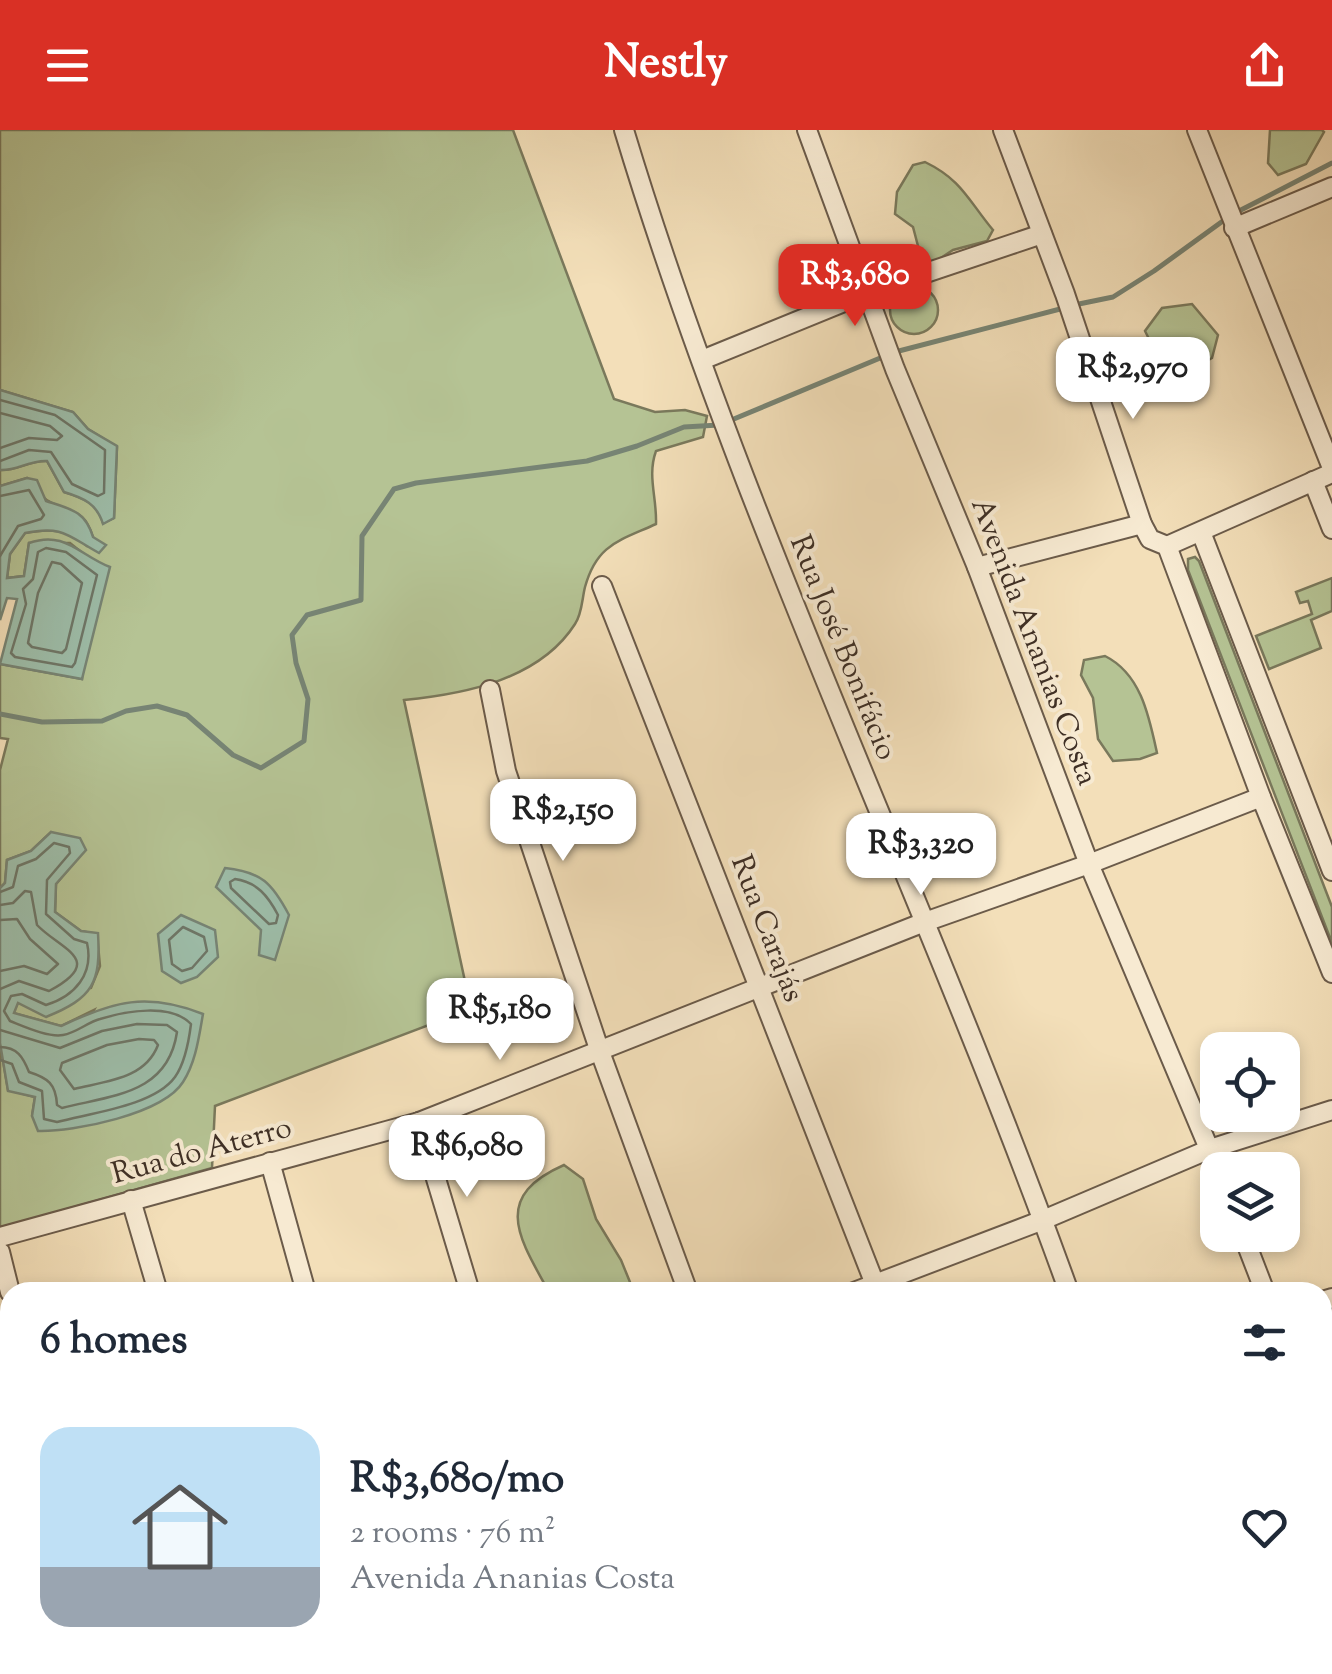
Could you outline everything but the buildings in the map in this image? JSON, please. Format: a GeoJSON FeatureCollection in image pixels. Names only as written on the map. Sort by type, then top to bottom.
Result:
{"type":"FeatureCollection","features":[{"type":"Feature","properties":{"kind":"street","name":"Rua José Bonifácio"},"geometry":{"type":"LineString","coordinates":[[624,130],[702,360],[807,641],[1065,1282]]}},
{"type":"Feature","properties":{"kind":"street","name":"Avenida Ananias Costa"},"geometry":{"type":"LineString","coordinates":[[807,130],[895,370],[1090,864],[1210,1150]]}},
{"type":"Feature","properties":{"kind":"street"},"geometry":{"type":"LineString","coordinates":[[1003,130],[1065,294],[1142,524],[1150,540],[1167,546],[1332,470],[1196,130]]}},
{"type":"Feature","properties":{"kind":"street"},"geometry":{"type":"LineString","coordinates":[[1234,226],[1332,187]]}},
{"type":"Feature","properties":{"kind":"street"},"geometry":{"type":"LineString","coordinates":[[702,360],[866,293],[1042,234]]}},
{"type":"Feature","properties":{"kind":"street"},"geometry":{"type":"LineString","coordinates":[[1313,481],[1332,529]]}},
{"type":"Feature","properties":{"kind":"street"},"geometry":{"type":"LineString","coordinates":[[976,568],[1142,524]]}},
{"type":"Feature","properties":{"kind":"street"},"geometry":{"type":"LineString","coordinates":[[1201,532],[1326,839],[1332,872]]}},
{"type":"Feature","properties":{"kind":"street"},"geometry":{"type":"LineString","coordinates":[[1167,546],[1332,973]]}},
{"type":"Feature","properties":{"kind":"street","name":"Rua Carajás"},"geometry":{"type":"LineString","coordinates":[[602,586],[875,1282]]}},
{"type":"Feature","properties":{"kind":"street"},"geometry":{"type":"LineString","coordinates":[[490,690],[506,770],[600,1049],[684,1282]]}},
{"type":"Feature","properties":{"kind":"street","name":"Rua do Aterro"},"geometry":{"type":"LineString","coordinates":[[0,1237],[419,1122],[922,923],[1090,864],[1261,796]]}},
{"type":"Feature","properties":{"kind":"street"},"geometry":{"type":"LineString","coordinates":[[892,1282],[1210,1150],[1332,1110]]}},
{"type":"Feature","properties":{"kind":"street"},"geometry":{"type":"LineString","coordinates":[[419,1122],[467,1282]]}},
{"type":"Feature","properties":{"kind":"street"},"geometry":{"type":"LineString","coordinates":[[270,1162],[303,1282]]}},
{"type":"Feature","properties":{"kind":"street"},"geometry":{"type":"LineString","coordinates":[[131,1200],[155,1282]]}},
{"type":"Feature","properties":{"kind":"street"},"geometry":{"type":"LineString","coordinates":[[0,1252],[8,1282]]}},
{"type":"Feature","properties":{"kind":"street"},"geometry":{"type":"LineString","coordinates":[[1250,1252],[1261,1282]]}},
{"type":"Feature","properties":{"kind":"shaded area"},"geometry":{"type":"Polygon","coordinates":[[[0,130],[513,130],[614,399],[655,412],[685,410],[707,416],[703,437],[656,451],[652,478],[656,524],[620,540],[596,561],[577,620],[560,643],[522,671],[500,680],[404,700],[471,1009],[215,1106],[212,1168],[0,1228],[0,1043],[8,1090],[35,1097],[32,1116],[94,1010],[61,1026],[13,1013],[18,1002],[91,988],[100,966],[97,934],[81,931],[55,912],[56,884],[85,850],[51,832],[31,851],[7,860],[5,883],[0,888],[0,770],[8,739],[0,738],[0,664],[82,679],[90,559],[70,543],[29,543],[24,576],[7,578],[10,554],[25,533],[58,531],[87,546],[93,537],[82,517],[47,500],[27,478],[0,486],[0,470],[47,461],[64,492],[89,502],[103,523],[114,518],[117,447],[88,429],[73,412],[0,390],[0,130]]]}},
{"type":"Feature","properties":{"kind":"shaded area"},"geometry":{"type":"Polygon","coordinates":[[[1270,130],[1324,132],[1306,164],[1278,175],[1268,163],[1270,130]]]}},
{"type":"Feature","properties":{"kind":"shaded area"},"geometry":{"type":"Polygon","coordinates":[[[925,162],[964,192],[993,230],[987,241],[953,250],[921,271],[911,268],[910,260],[918,246],[913,227],[895,214],[897,192],[913,165],[925,162]]]}},
{"type":"Feature","properties":{"kind":"shaded area"},"geometry":{"type":"Polygon","coordinates":[[[914,286],[931,293],[938,310],[931,327],[914,334],[897,327],[890,310],[897,293],[914,286]]]}},
{"type":"Feature","properties":{"kind":"shaded area"},"geometry":{"type":"Polygon","coordinates":[[[1192,304],[1218,335],[1212,358],[1180,376],[1160,361],[1145,331],[1162,308],[1192,304]]]}},
{"type":"Feature","properties":{"kind":"shaded area"},"geometry":{"type":"Polygon","coordinates":[[[1195,557],[1332,907],[1332,943],[1188,570],[1188,559],[1195,557]]]}},
{"type":"Feature","properties":{"kind":"shaded area"},"geometry":{"type":"Polygon","coordinates":[[[1332,578],[1332,611],[1311,620],[1321,648],[1269,669],[1256,636],[1312,614],[1308,601],[1300,603],[1296,592],[1332,578]]]}},
{"type":"Feature","properties":{"kind":"shaded area"},"geometry":{"type":"Polygon","coordinates":[[[1105,656],[1127,674],[1142,697],[1157,753],[1113,761],[1098,739],[1093,698],[1081,675],[1084,660],[1105,656]]]}},
{"type":"Feature","properties":{"kind":"shaded area"},"geometry":{"type":"Polygon","coordinates":[[[564,1165],[583,1179],[596,1219],[630,1282],[544,1282],[521,1237],[518,1220],[519,1205],[541,1177],[564,1165]]]}},
{"type":"Feature","properties":{"kind":"water"},"geometry":{"type":"Polygon","coordinates":[[[0,390],[73,412],[88,429],[117,446],[114,518],[103,524],[89,503],[64,492],[47,461],[0,470],[0,390]]]}},
{"type":"Feature","properties":{"kind":"water"},"geometry":{"type":"Polygon","coordinates":[[[27,478],[37,480],[46,501],[81,516],[93,537],[106,545],[99,553],[65,534],[48,530],[25,533],[10,554],[7,578],[24,576],[29,543],[42,540],[62,542],[110,567],[82,679],[0,664],[17,599],[7,598],[0,620],[0,486],[27,478]]]}},
{"type":"Feature","properties":{"kind":"water"},"geometry":{"type":"Polygon","coordinates":[[[51,832],[80,838],[86,850],[56,884],[55,912],[81,931],[98,933],[98,965],[91,987],[62,1010],[46,1017],[18,1003],[14,1013],[61,1026],[98,1010],[131,1002],[165,1003],[203,1014],[191,1066],[173,1093],[116,1119],[38,1131],[32,1116],[35,1097],[8,1091],[0,1043],[0,888],[5,883],[7,860],[31,851],[51,832]]]}},
{"type":"Feature","properties":{"kind":"water"},"geometry":{"type":"Polygon","coordinates":[[[225,868],[264,881],[289,915],[275,960],[259,955],[261,930],[216,887],[225,868]]]}},
{"type":"Feature","properties":{"kind":"water"},"geometry":{"type":"Polygon","coordinates":[[[181,915],[215,930],[218,957],[197,977],[181,983],[162,971],[158,934],[181,915]]]}},
{"type":"Feature","properties":{"kind":"waterway"},"geometry":{"type":"LineString","coordinates":[[1237,212],[1332,163]]}},
{"type":"Feature","properties":{"kind":"waterway"},"geometry":{"type":"LineString","coordinates":[[1074,305],[1113,297],[1227,218]]}},
{"type":"Feature","properties":{"kind":"waterway"},"geometry":{"type":"LineString","coordinates":[[895,352],[1064,308]]}},
{"type":"Feature","properties":{"kind":"waterway"},"geometry":{"type":"LineString","coordinates":[[729,421],[885,356]]}},
{"type":"Feature","properties":{"kind":"waterway"},"geometry":{"type":"LineString","coordinates":[[0,714],[42,722],[102,721],[126,711],[157,706],[187,715],[233,755],[261,768],[304,741],[308,699],[292,635],[307,615],[361,600],[362,536],[394,489],[587,461],[684,427],[719,425]]}}]}
